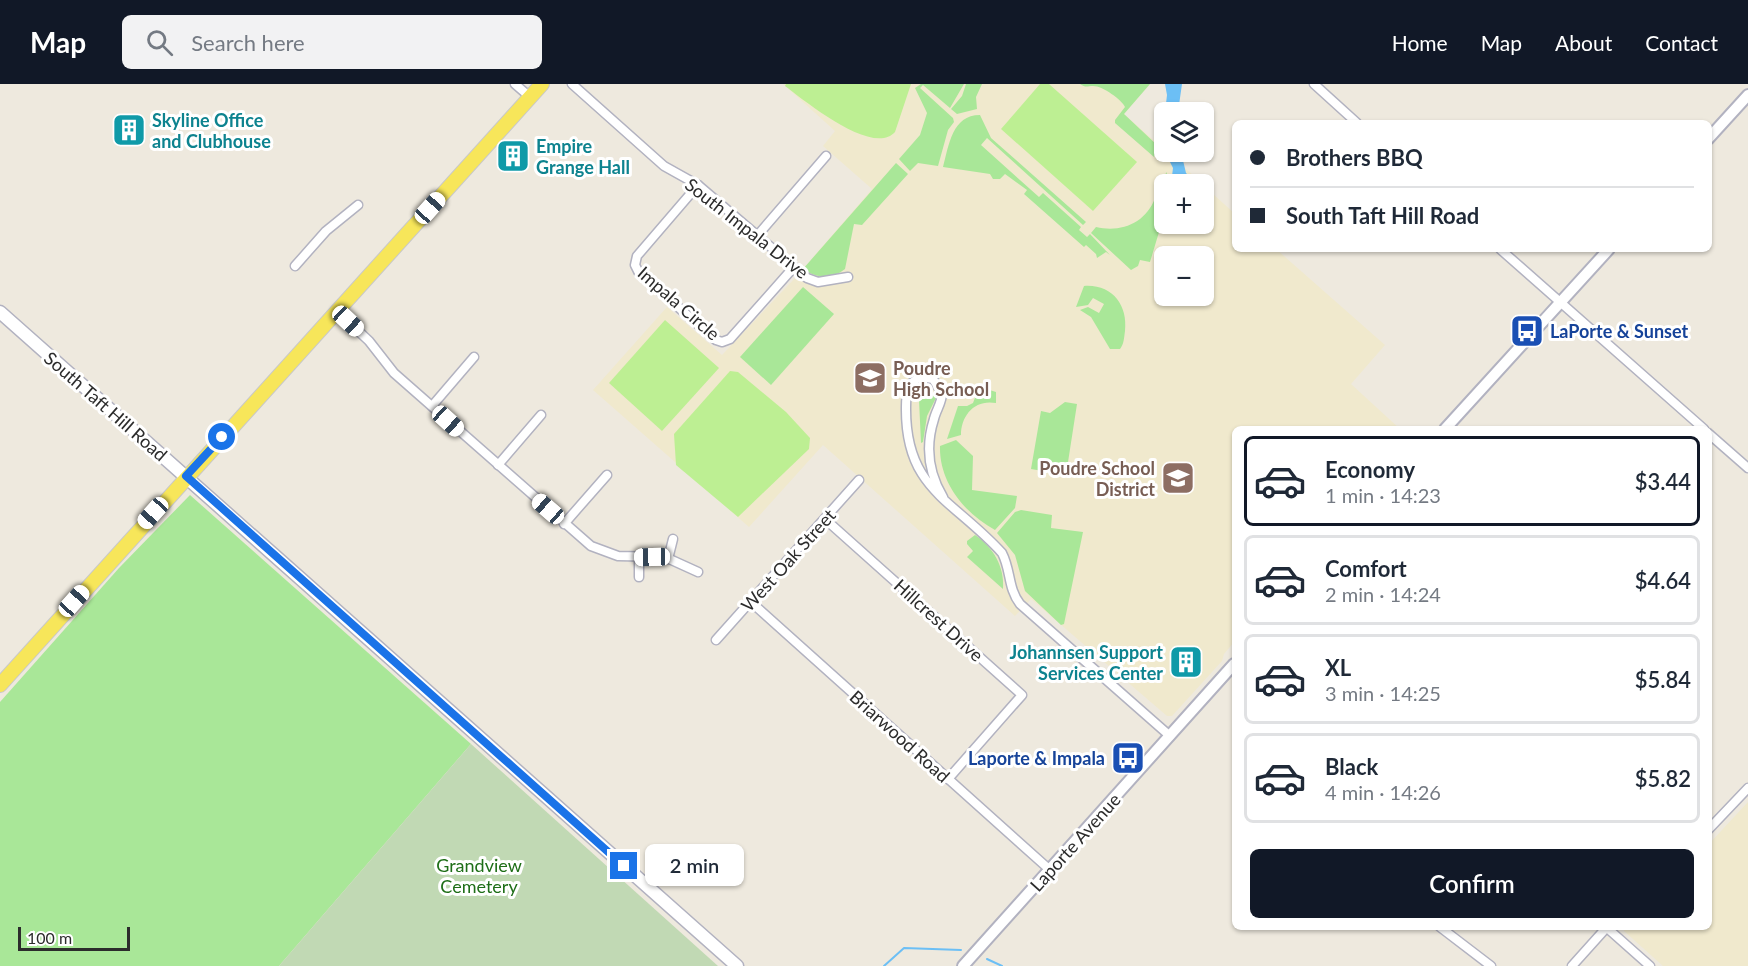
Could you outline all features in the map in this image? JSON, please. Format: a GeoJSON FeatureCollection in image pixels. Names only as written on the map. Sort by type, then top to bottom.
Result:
{"type":"FeatureCollection","features":[{"type":"Feature","properties":{"kind":"main road"},"geometry":{"type":"LineString","coordinates":[[0,685],[186,476],[542,84]]}},
{"type":"Feature","properties":{"kind":"main road","name":"South Taft Hill Road"},"geometry":{"type":"LineString","coordinates":[[0,312],[737,966]]}},
{"type":"Feature","properties":{"kind":"street"},"geometry":{"type":"LineString","coordinates":[[515,84],[530,97]]}},
{"type":"Feature","properties":{"kind":"street","name":"South Impala Drive"},"geometry":{"type":"LineString","coordinates":[[572,84],[664,166],[698,185],[793,268],[818,282],[848,277]]}},
{"type":"Feature","properties":{"kind":"street"},"geometry":{"type":"LineString","coordinates":[[1314,84],[1354,120]]}},
{"type":"Feature","properties":{"kind":"street"},"geometry":{"type":"LineString","coordinates":[[1712,135],[1748,95]]}},
{"type":"Feature","properties":{"kind":"street"},"geometry":{"type":"LineString","coordinates":[[757,236],[826,156]]}},
{"type":"Feature","properties":{"kind":"street","name":"Impala Circle"},"geometry":{"type":"LineString","coordinates":[[698,185],[637,256],[635,265],[639,273],[716,340],[722,342],[730,339],[793,268]]}},
{"type":"Feature","properties":{"kind":"street"},"geometry":{"type":"LineString","coordinates":[[295,266],[326,231],[358,205]]}},
{"type":"Feature","properties":{"kind":"street"},"geometry":{"type":"LineString","coordinates":[[1503,252],[1701,426]]}},
{"type":"Feature","properties":{"kind":"street"},"geometry":{"type":"LineString","coordinates":[[1448,426],[1606,252]]}},
{"type":"Feature","properties":{"kind":"street"},"geometry":{"type":"LineString","coordinates":[[337,311],[369,341],[394,373],[564,524],[597,550],[618,556],[668,559],[698,572]]}},
{"type":"Feature","properties":{"kind":"street"},"geometry":{"type":"LineString","coordinates":[[432,406],[474,357]]}},
{"type":"Feature","properties":{"kind":"street"},"geometry":{"type":"LineString","coordinates":[[943,496],[933,479],[928,454],[933,421],[942,393],[933,379],[921,377],[910,384],[907,391],[905,424],[909,448],[925,481],[1002,553],[1012,591],[1020,604],[1170,736]]}},
{"type":"Feature","properties":{"kind":"street"},"geometry":{"type":"LineString","coordinates":[[498,465],[542,415]]}},
{"type":"Feature","properties":{"kind":"street"},"geometry":{"type":"LineString","coordinates":[[1712,436],[1748,468]]}},
{"type":"Feature","properties":{"kind":"street"},"geometry":{"type":"LineString","coordinates":[[564,524],[607,475]]}},
{"type":"Feature","properties":{"kind":"street","name":"West Oak Street"},"geometry":{"type":"LineString","coordinates":[[716,640],[859,480]]}},
{"type":"Feature","properties":{"kind":"street","name":"Hillcrest Drive"},"geometry":{"type":"LineString","coordinates":[[825,519],[1022,695],[948,779]]}},
{"type":"Feature","properties":{"kind":"street"},"geometry":{"type":"LineString","coordinates":[[668,559],[673,539]]}},
{"type":"Feature","properties":{"kind":"street"},"geometry":{"type":"LineString","coordinates":[[639,557],[639,577]]}},
{"type":"Feature","properties":{"kind":"street","name":"Briarwood Road"},"geometry":{"type":"LineString","coordinates":[[751,602],[1050,870]]}},
{"type":"Feature","properties":{"kind":"street","name":"Laporte Avenue"},"geometry":{"type":"LineString","coordinates":[[963,966],[1232,666]]}},
{"type":"Feature","properties":{"kind":"street"},"geometry":{"type":"LineString","coordinates":[[1712,826],[1748,788]]}},
{"type":"Feature","properties":{"kind":"street"},"geometry":{"type":"LineString","coordinates":[[1444,930],[1491,966]]}},
{"type":"Feature","properties":{"kind":"street"},"geometry":{"type":"LineString","coordinates":[[1572,966],[1603,930]]}},
{"type":"Feature","properties":{"kind":"street"},"geometry":{"type":"LineString","coordinates":[[1609,930],[1650,966]]}},
{"type":"Feature","properties":{"kind":"shaded area","name":"Poudre High School"},"geometry":{"type":"Polygon","coordinates":[[[783,84],[1150,84],[1124,114],[1154,141],[1154,162],[1178,162],[1192,174],[1154,174],[1154,234],[1214,234],[1214,195],[1232,211],[1232,252],[1279,252],[1385,345],[1351,384],[1397,426],[1232,426],[1232,644],[1224,654],[1222,661],[1172,716],[1167,716],[1031,599],[1015,616],[823,445],[749,527],[593,390],[667,307],[722,355],[796,277],[872,189],[823,146],[835,131],[783,84]]]}},
{"type":"Feature","properties":{"kind":"shaded area"},"geometry":{"type":"Polygon","coordinates":[[[1748,802],[1748,966],[1663,966],[1624,930],[1712,930],[1712,841],[1748,802]]]}},
{"type":"Feature","properties":{"kind":"green space"},"geometry":{"type":"Polygon","coordinates":[[[786,84],[911,84],[895,132],[885,138],[871,137],[839,124],[785,86],[786,84]]]}},
{"type":"Feature","properties":{"kind":"green space"},"geometry":{"type":"Polygon","coordinates":[[[921,84],[964,84],[950,108],[923,85],[920,88],[953,118],[954,122],[948,130],[938,166],[918,163],[910,171],[899,159],[920,135],[927,113],[915,88],[921,84]]]}},
{"type":"Feature","properties":{"kind":"green space"},"geometry":{"type":"Polygon","coordinates":[[[966,84],[982,84],[976,97],[977,109],[957,114],[951,109],[962,96],[966,84]]]}},
{"type":"Feature","properties":{"kind":"green space"},"geometry":{"type":"Polygon","coordinates":[[[1040,84],[1049,84],[1137,162],[1093,211],[1001,129],[1040,84]]]}},
{"type":"Feature","properties":{"kind":"green space"},"geometry":{"type":"Polygon","coordinates":[[[1080,84],[1150,84],[1124,114],[1154,142],[1154,157],[1115,123],[1125,107],[1120,101],[1102,88],[1080,84]]]}},
{"type":"Feature","properties":{"kind":"green space"},"geometry":{"type":"Polygon","coordinates":[[[980,115],[991,138],[1086,222],[1083,225],[987,138],[981,145],[1039,197],[1043,193],[1081,227],[1079,230],[1087,237],[1090,234],[1110,255],[1106,252],[1097,258],[1096,254],[1086,245],[1084,247],[1024,194],[1027,190],[1005,174],[1000,179],[993,179],[990,174],[943,167],[953,133],[963,120],[980,115]]]}},
{"type":"Feature","properties":{"kind":"green space"},"geometry":{"type":"Polygon","coordinates":[[[896,163],[908,174],[862,225],[854,224],[845,269],[834,275],[824,276],[803,269],[896,163]]]}},
{"type":"Feature","properties":{"kind":"green space"},"geometry":{"type":"Polygon","coordinates":[[[1154,200],[1154,234],[1158,234],[1150,262],[1140,260],[1138,266],[1131,270],[1091,233],[1096,227],[1114,229],[1132,224],[1146,214],[1154,200]]]}},
{"type":"Feature","properties":{"kind":"green space"},"geometry":{"type":"Polygon","coordinates":[[[1084,286],[1103,289],[1116,298],[1121,305],[1125,331],[1120,349],[1110,349],[1091,317],[1080,310],[1088,307],[1099,313],[1104,304],[1093,298],[1088,305],[1076,307],[1084,286]]]}},
{"type":"Feature","properties":{"kind":"green space"},"geometry":{"type":"Polygon","coordinates":[[[803,287],[834,314],[771,385],[740,357],[803,287]]]}},
{"type":"Feature","properties":{"kind":"green space"},"geometry":{"type":"Polygon","coordinates":[[[665,320],[719,368],[662,431],[609,383],[665,320]]]}},
{"type":"Feature","properties":{"kind":"green space"},"geometry":{"type":"Polygon","coordinates":[[[730,371],[738,372],[786,412],[810,438],[809,449],[738,517],[676,465],[674,434],[730,371]]]}},
{"type":"Feature","properties":{"kind":"green space"},"geometry":{"type":"Polygon","coordinates":[[[983,388],[996,392],[996,403],[988,402],[976,406],[967,415],[961,435],[947,439],[958,406],[973,403],[978,390],[983,388]]]}},
{"type":"Feature","properties":{"kind":"green space"},"geometry":{"type":"Polygon","coordinates":[[[929,395],[937,396],[927,416],[921,443],[919,400],[921,396],[925,398],[929,395]]]}},
{"type":"Feature","properties":{"kind":"green space"},"geometry":{"type":"Polygon","coordinates":[[[1065,402],[1077,404],[1066,475],[1031,469],[1041,411],[1050,413],[1065,402]]]}},
{"type":"Feature","properties":{"kind":"green space"},"geometry":{"type":"Polygon","coordinates":[[[956,440],[973,456],[972,490],[1017,496],[1015,508],[995,530],[973,515],[949,484],[944,472],[940,446],[956,440]]]}},
{"type":"Feature","properties":{"kind":"green space"},"geometry":{"type":"Polygon","coordinates":[[[190,495],[471,744],[279,966],[0,966],[0,702],[119,568],[190,495]]]}},
{"type":"Feature","properties":{"kind":"green space"},"geometry":{"type":"Polygon","coordinates":[[[1021,510],[1052,515],[1051,528],[1083,532],[1064,624],[1061,625],[1025,591],[1015,555],[997,533],[1015,512],[1021,510]]]}},
{"type":"Feature","properties":{"kind":"green space"},"geometry":{"type":"Polygon","coordinates":[[[975,535],[987,545],[1000,565],[1003,589],[967,557],[973,551],[967,541],[975,535]]]}},
{"type":"Feature","properties":{"kind":"green space","name":"Grandview Cemetery"},"geometry":{"type":"Polygon","coordinates":[[[471,744],[718,966],[279,966],[471,744]]]}},
{"type":"Feature","properties":{"kind":"water"},"geometry":{"type":"Polygon","coordinates":[[[1165,84],[1182,84],[1179,102],[1166,102],[1165,84]]]}},
{"type":"Feature","properties":{"kind":"water"},"geometry":{"type":"Polygon","coordinates":[[[1170,162],[1183,162],[1187,174],[1172,174],[1173,168],[1170,162]]]}},
{"type":"Feature","properties":{"kind":"waterway"},"geometry":{"type":"LineString","coordinates":[[884,966],[904,948],[961,950]]}},
{"type":"Feature","properties":{"kind":"waterway"},"geometry":{"type":"LineString","coordinates":[[987,959],[1002,966]]}},
{"type":"Feature","properties":{"kind":"place","name":"Skyline Office and Clubhouse"},"geometry":{"type":"Point","coordinates":[129,130]}},
{"type":"Feature","properties":{"kind":"place","name":"Empire Grange Hall"},"geometry":{"type":"Point","coordinates":[513,156]}},
{"type":"Feature","properties":{"kind":"place","name":"LaPorte & Sunset"},"geometry":{"type":"Point","coordinates":[1527,331]}},
{"type":"Feature","properties":{"kind":"place","name":"Poudre High School"},"geometry":{"type":"Point","coordinates":[870,378]}},
{"type":"Feature","properties":{"kind":"place","name":"Poudre School District"},"geometry":{"type":"Point","coordinates":[1178,478]}},
{"type":"Feature","properties":{"kind":"place","name":"Johannsen Support Services Center"},"geometry":{"type":"Point","coordinates":[1186,662]}},
{"type":"Feature","properties":{"kind":"place","name":"Laporte & Impala"},"geometry":{"type":"Point","coordinates":[1128,758]}},
{"type":"Feature","properties":{"kind":"route"},"geometry":{"type":"LineString","coordinates":[[222,437],[186,476],[624,866]]}}]}
